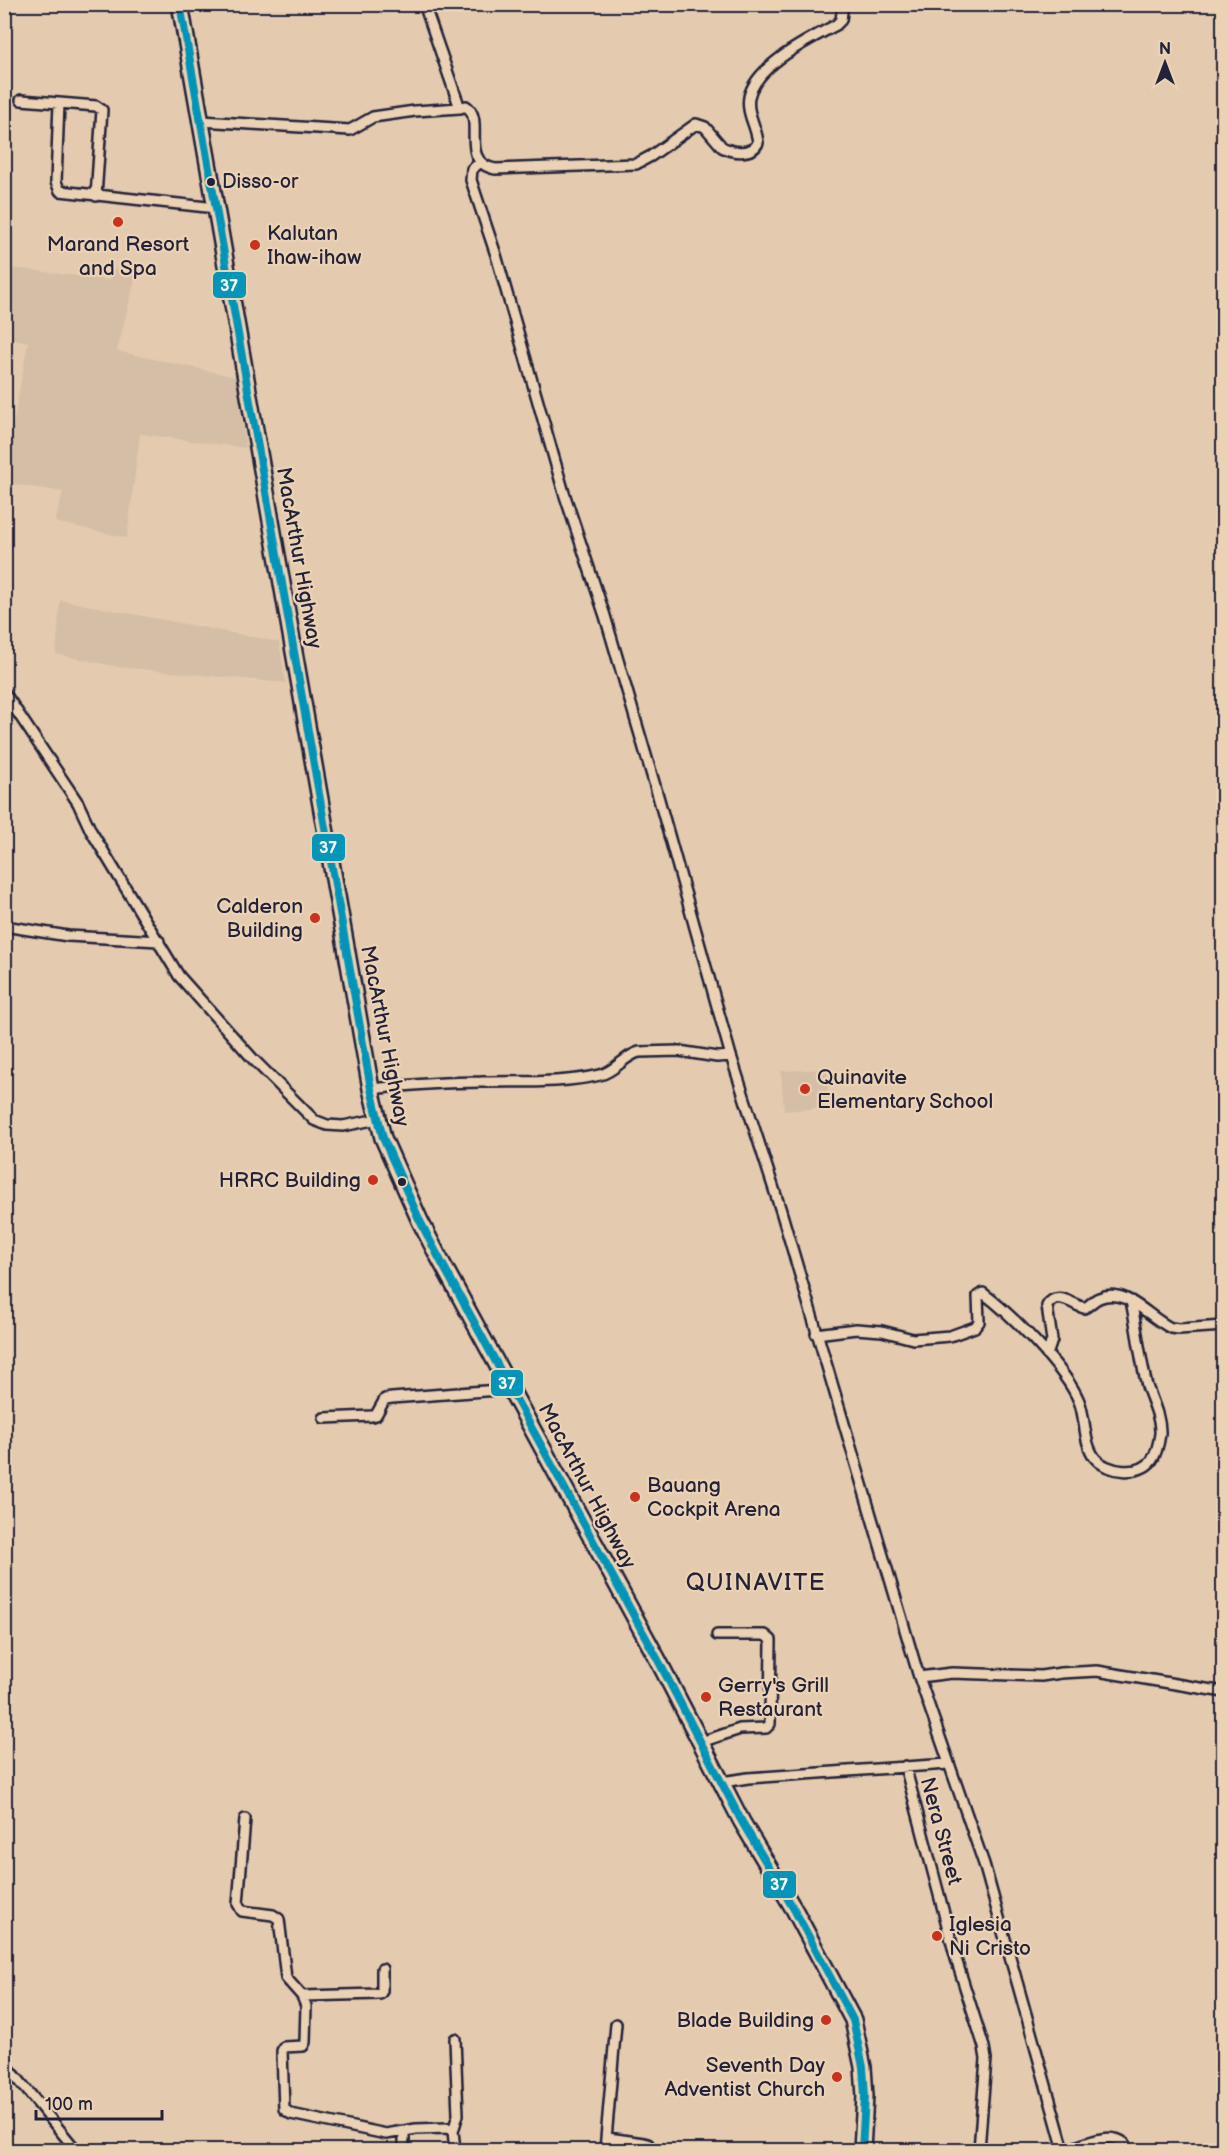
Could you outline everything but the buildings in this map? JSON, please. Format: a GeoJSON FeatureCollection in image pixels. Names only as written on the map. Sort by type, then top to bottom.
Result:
{"type":"FeatureCollection","features":[{"type":"Feature","properties":{"kind":"highway","name":"MacArthur Highway"},"geometry":{"type":"LineString","coordinates":[[180,4],[372,1089],[383,1138],[420,1221],[742,1822],[795,1911],[853,2020],[863,2067],[865,2096],[862,2151]]}},
{"type":"Feature","properties":{"kind":"street"},"geometry":{"type":"LineString","coordinates":[[424,4],[460,108]]}},
{"type":"Feature","properties":{"kind":"street"},"geometry":{"type":"LineString","coordinates":[[201,121],[350,130],[373,117],[467,106],[473,115],[474,150],[481,162],[495,169],[636,164],[696,124],[705,127],[722,147],[735,151],[751,150],[757,146],[758,142],[749,107],[749,98],[753,88],[763,75],[793,48],[836,25],[841,20],[843,4]]}},
{"type":"Feature","properties":{"kind":"street"},"geometry":{"type":"LineString","coordinates":[[21,100],[96,106],[102,110],[96,196]]}},
{"type":"Feature","properties":{"kind":"street"},"geometry":{"type":"LineString","coordinates":[[58,103],[56,186],[63,192],[216,208]]}},
{"type":"Feature","properties":{"kind":"street"},"geometry":{"type":"LineString","coordinates":[[481,162],[472,170],[471,180],[496,255],[564,493],[655,784],[731,1056],[781,1211],[919,1677],[984,1864],[1066,2151],[1115,2138],[1124,2143],[1127,2151]]}},
{"type":"Feature","properties":{"kind":"street"},"geometry":{"type":"LineString","coordinates":[[4,692],[78,803],[91,831],[179,976],[253,1059],[314,1120],[327,1125],[343,1126],[378,1119]]}},
{"type":"Feature","properties":{"kind":"street"},"geometry":{"type":"LineString","coordinates":[[4,926],[68,936],[159,941]]}},
{"type":"Feature","properties":{"kind":"street"},"geometry":{"type":"LineString","coordinates":[[372,1089],[449,1082],[552,1082],[602,1074],[615,1069],[634,1053],[639,1052],[679,1051],[717,1057],[731,1056]]}},
{"type":"Feature","properties":{"kind":"street"},"geometry":{"type":"LineString","coordinates":[[816,1334],[856,1329],[882,1331],[913,1339],[950,1336],[975,1327],[979,1322],[978,1300],[981,1293],[1047,1355],[1076,1394],[1094,1458],[1115,1469],[1130,1471],[1144,1467],[1152,1460],[1160,1436],[1160,1424],[1147,1385],[1131,1301]]}},
{"type":"Feature","properties":{"kind":"street"},"geometry":{"type":"LineString","coordinates":[[1047,1355],[1052,1340],[1047,1306],[1050,1301],[1061,1298],[1084,1308],[1097,1298],[1122,1297],[1171,1328],[1224,1326]]}},
{"type":"Feature","properties":{"kind":"street"},"geometry":{"type":"LineString","coordinates":[[324,1418],[376,1415],[385,1399],[511,1389]]}},
{"type":"Feature","properties":{"kind":"street"},"geometry":{"type":"LineString","coordinates":[[700,1742],[740,1729],[766,1728],[770,1724],[771,1640],[765,1635],[717,1635]]}},
{"type":"Feature","properties":{"kind":"street"},"geometry":{"type":"LineString","coordinates":[[919,1677],[952,1672],[1041,1676],[1097,1671],[1224,1692]]}},
{"type":"Feature","properties":{"kind":"street","name":"Nera Street"},"geometry":{"type":"LineString","coordinates":[[722,1782],[748,1778],[948,1764]]}},
{"type":"Feature","properties":{"kind":"street","name":"Nera Street"},"geometry":{"type":"LineString","coordinates":[[905,1766],[956,1959],[984,2047],[985,2071],[978,2151]]}},
{"type":"Feature","properties":{"kind":"street"},"geometry":{"type":"LineString","coordinates":[[245,1819],[238,1904],[243,1911],[273,1915],[279,1919],[286,1978],[302,1996],[306,2006],[303,2046],[284,2047],[282,2051],[284,2109],[291,2114],[386,2134],[448,2128],[453,2131]]}},
{"type":"Feature","properties":{"kind":"street"},"geometry":{"type":"LineString","coordinates":[[302,1996],[380,1994],[382,1969]]}},
{"type":"Feature","properties":{"kind":"street"},"geometry":{"type":"LineString","coordinates":[[606,2151],[616,2024]]}},
{"type":"Feature","properties":{"kind":"street"},"geometry":{"type":"LineString","coordinates":[[455,2039],[458,2115],[453,2131],[455,2151]]}},
{"type":"Feature","properties":{"kind":"street"},"geometry":{"type":"LineString","coordinates":[[4,2062],[76,2151]]}},
{"type":"Feature","properties":{"kind":"street"},"geometry":{"type":"LineString","coordinates":[[404,2131],[404,2151]]}},
{"type":"Feature","properties":{"kind":"street"},"geometry":{"type":"LineString","coordinates":[[608,2138],[648,2144],[651,2151]]}},
{"type":"Feature","properties":{"kind":"shaded area"},"geometry":{"type":"Polygon","coordinates":[[[5,267],[110,280],[114,269],[137,271],[117,351],[236,377],[246,448],[140,434],[127,538],[55,522],[63,492],[5,483],[5,469],[28,342],[5,337],[5,267]]]}},
{"type":"Feature","properties":{"kind":"shaded area"},"geometry":{"type":"Polygon","coordinates":[[[60,600],[279,642],[286,683],[118,667],[56,654],[60,600]]]}},
{"type":"Feature","properties":{"kind":"shaded area","name":"Quinavite Elementary School"},"geometry":{"type":"Polygon","coordinates":[[[827,1069],[828,1108],[784,1111],[781,1071],[827,1069]]]}},
{"type":"Feature","properties":{"kind":"transit line","name":"37"},"geometry":{"type":"LineString","coordinates":[[180,4],[371,1089],[383,1138],[437,1254],[658,1660],[742,1822],[795,1911],[853,2020],[863,2067],[865,2096],[862,2150]]}},
{"type":"Feature","properties":{"kind":"place","name":"Disso-or"},"geometry":{"type":"Point","coordinates":[211,182]}},
{"type":"Feature","properties":{"kind":"place","name":"Marand Resort and Spa"},"geometry":{"type":"Point","coordinates":[118,222]}},
{"type":"Feature","properties":{"kind":"place","name":"Kalutan Ihaw-ihaw"},"geometry":{"type":"Point","coordinates":[255,245]}},
{"type":"Feature","properties":{"kind":"place","name":"Calderon Building"},"geometry":{"type":"Point","coordinates":[315,918]}},
{"type":"Feature","properties":{"kind":"place","name":"Quinavite Elementary School"},"geometry":{"type":"Point","coordinates":[805,1089]}},
{"type":"Feature","properties":{"kind":"place","name":"HRRC Building"},"geometry":{"type":"Point","coordinates":[373,1180]}},
{"type":"Feature","properties":{"kind":"place","name":"Bauang Cockpit Arena"},"geometry":{"type":"Point","coordinates":[635,1497]}},
{"type":"Feature","properties":{"kind":"place","name":"Gerry's Grill Restaurant"},"geometry":{"type":"Point","coordinates":[706,1697]}},
{"type":"Feature","properties":{"kind":"place","name":"Iglesia Ni Cristo"},"geometry":{"type":"Point","coordinates":[937,1936]}},
{"type":"Feature","properties":{"kind":"place","name":"Blade Building"},"geometry":{"type":"Point","coordinates":[826,2020]}},
{"type":"Feature","properties":{"kind":"place","name":"Seventh Day Adventist Church"},"geometry":{"type":"Point","coordinates":[837,2077]}},
{"type":"Feature","properties":{"kind":"district","name":"QUINAVITE"},"geometry":{"type":"Point","coordinates":[756,1582]}}]}
